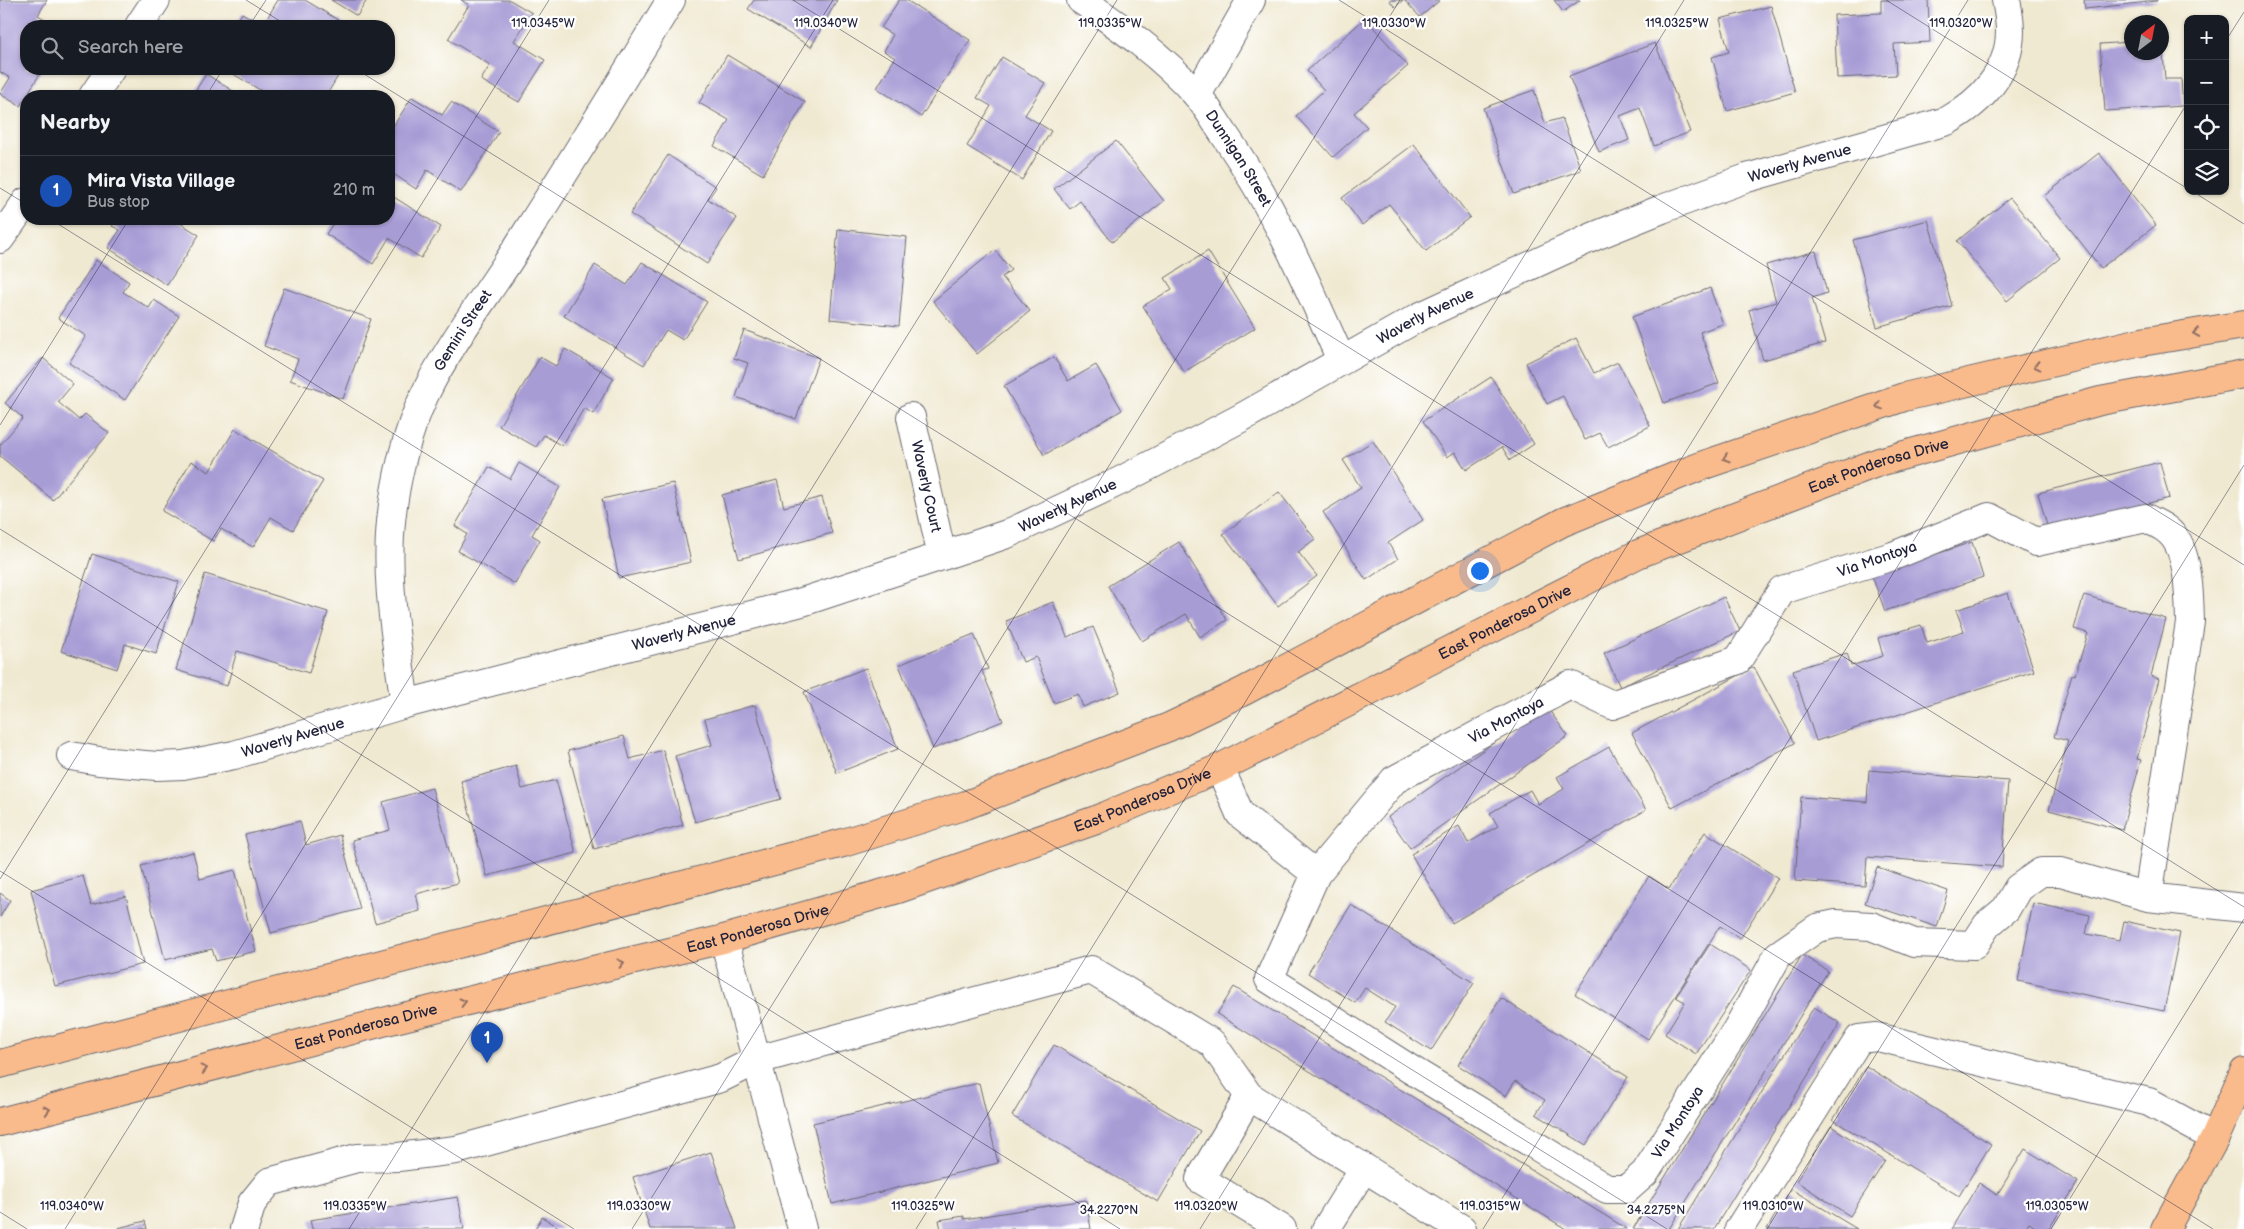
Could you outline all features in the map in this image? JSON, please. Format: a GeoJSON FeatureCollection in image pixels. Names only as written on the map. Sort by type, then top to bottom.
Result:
{"type":"FeatureCollection","features":[{"type":"Feature","properties":{"kind":"main road"},"geometry":{"type":"LineString","coordinates":[[0,1064],[824,848],[966,805],[1169,727],[1244,691],[1563,522],[1701,466],[1904,397],[2141,342],[2244,325]]}},
{"type":"Feature","properties":{"kind":"main road","name":"East Ponderosa Drive"},"geometry":{"type":"LineString","coordinates":[[0,1122],[378,1024],[724,939],[917,882],[1096,820],[1220,768],[1638,554],[1879,462],[2100,401],[2244,374]]}},
{"type":"Feature","properties":{"kind":"main road"},"geometry":{"type":"LineString","coordinates":[[2165,1229],[2215,1138],[2244,1072]]}},
{"type":"Feature","properties":{"kind":"street"},"geometry":{"type":"LineString","coordinates":[[143,20],[156,0]]}},
{"type":"Feature","properties":{"kind":"street","name":"Gemini Street"},"geometry":{"type":"LineString","coordinates":[[405,704],[390,590],[389,550],[393,507],[399,472],[413,423],[430,383],[449,350],[504,268],[670,0]]}},
{"type":"Feature","properties":{"kind":"street","name":"Dunnigan Street"},"geometry":{"type":"LineString","coordinates":[[1081,0],[1167,64],[1197,95],[1236,152],[1276,218],[1311,289],[1341,360]]}},
{"type":"Feature","properties":{"kind":"street"},"geometry":{"type":"LineString","coordinates":[[1197,95],[1251,0]]}},
{"type":"Feature","properties":{"kind":"street","name":"Waverly Avenue"},"geometry":{"type":"LineString","coordinates":[[71,756],[157,766],[183,765],[234,755],[405,704],[802,602],[1007,534],[1120,481],[1239,419],[1341,360],[1428,313],[1595,236],[1662,208],[1747,178],[1947,121],[1966,111],[1982,97],[2000,72],[2010,31],[2006,0]]}},
{"type":"Feature","properties":{"kind":"street"},"geometry":{"type":"LineString","coordinates":[[97,90],[107,75]]}},
{"type":"Feature","properties":{"kind":"street"},"geometry":{"type":"LineString","coordinates":[[0,239],[20,211]]}},
{"type":"Feature","properties":{"kind":"street","name":"Waverly Court"},"geometry":{"type":"LineString","coordinates":[[911,417],[942,556]]}},
{"type":"Feature","properties":{"kind":"street","name":"Via Montoya"},"geometry":{"type":"LineString","coordinates":[[2148,897],[2190,622],[2189,579],[2180,548],[2168,530],[2146,518],[2036,542],[1989,518],[1893,556],[1782,590],[1738,660],[1612,705],[1570,685],[1394,780],[1316,874],[1269,979],[1410,1069],[1607,1188],[1627,1189],[1645,1173],[1737,1029],[1778,955],[1816,928],[1836,924],[1871,926],[1914,943],[1974,944],[1987,925],[2006,908],[2018,888],[2041,872],[2061,872],[2148,897],[2244,908]]}},
{"type":"Feature","properties":{"kind":"street"},"geometry":{"type":"LineString","coordinates":[[1220,768],[1240,814],[1316,874]]}},
{"type":"Feature","properties":{"kind":"street"},"geometry":{"type":"LineString","coordinates":[[724,939],[802,1229]]}},
{"type":"Feature","properties":{"kind":"street"},"geometry":{"type":"LineString","coordinates":[[244,1229],[252,1203],[269,1182],[357,1158],[398,1157],[456,1150],[721,1078],[757,1060],[1091,970],[1212,1043],[1249,1096],[1462,1229]]}},
{"type":"Feature","properties":{"kind":"street"},"geometry":{"type":"LineString","coordinates":[[1738,1229],[1859,1039],[1877,1037],[2149,1102],[2215,1138]]}},
{"type":"Feature","properties":{"kind":"street"},"geometry":{"type":"LineString","coordinates":[[1249,1096],[1200,1179],[1282,1229]]}},
{"type":"Feature","properties":{"kind":"street"},"geometry":{"type":"LineString","coordinates":[[1326,1229],[1364,1168]]}},
{"type":"Feature","properties":{"kind":"building"},"geometry":{"type":"Polygon","coordinates":[[[0,0],[47,0],[38,15],[46,20],[20,20],[20,75],[39,75],[30,90],[20,90],[20,106],[0,94],[10,78],[0,72],[0,0]]]}},
{"type":"Feature","properties":{"kind":"building"},"geometry":{"type":"Polygon","coordinates":[[[278,0],[305,0],[338,20],[266,20],[278,0]]]}},
{"type":"Feature","properties":{"kind":"building"},"geometry":{"type":"Polygon","coordinates":[[[331,0],[367,0],[357,16],[331,0]]]}},
{"type":"Feature","properties":{"kind":"building"},"geometry":{"type":"Polygon","coordinates":[[[461,0],[510,0],[532,13],[514,41],[545,60],[519,102],[481,80],[490,65],[448,39],[469,5],[461,0]]]}},
{"type":"Feature","properties":{"kind":"building"},"geometry":{"type":"Polygon","coordinates":[[[754,0],[837,0],[811,47],[748,9],[754,0]]]}},
{"type":"Feature","properties":{"kind":"building"},"geometry":{"type":"Polygon","coordinates":[[[899,0],[906,0],[970,40],[921,117],[877,88],[895,58],[884,51],[893,35],[881,28],[899,0]]]}},
{"type":"Feature","properties":{"kind":"building"},"geometry":{"type":"Polygon","coordinates":[[[1389,0],[1403,0],[1395,7],[1389,0]]]}},
{"type":"Feature","properties":{"kind":"building"},"geometry":{"type":"Polygon","coordinates":[[[1404,0],[1440,0],[1420,17],[1404,0]]]}},
{"type":"Feature","properties":{"kind":"building"},"geometry":{"type":"Polygon","coordinates":[[[1554,0],[1580,0],[1563,12],[1554,0]]]}},
{"type":"Feature","properties":{"kind":"building"},"geometry":{"type":"Polygon","coordinates":[[[1881,0],[1928,0],[1930,42],[1894,44],[1896,75],[1837,78],[1834,15],[1881,13],[1881,0]]]}},
{"type":"Feature","properties":{"kind":"building"},"geometry":{"type":"Polygon","coordinates":[[[2084,0],[2157,0],[2157,1],[2085,9],[2084,0]]]}},
{"type":"Feature","properties":{"kind":"building"},"geometry":{"type":"Polygon","coordinates":[[[1771,6],[1795,92],[1727,111],[1712,57],[1729,52],[1720,19],[1771,6]]]}},
{"type":"Feature","properties":{"kind":"building"},"geometry":{"type":"Polygon","coordinates":[[[242,13],[254,20],[238,20],[242,13]]]}},
{"type":"Feature","properties":{"kind":"building"},"geometry":{"type":"Polygon","coordinates":[[[1365,18],[1408,66],[1354,113],[1367,127],[1333,157],[1296,116],[1324,90],[1307,71],[1365,18]]]}},
{"type":"Feature","properties":{"kind":"building"},"geometry":{"type":"Polygon","coordinates":[[[2124,42],[2124,60],[2164,60],[2165,79],[2181,79],[2183,106],[2105,111],[2100,44],[2124,42]]]}},
{"type":"Feature","properties":{"kind":"building"},"geometry":{"type":"Polygon","coordinates":[[[1655,43],[1690,132],[1654,146],[1640,108],[1620,116],[1629,140],[1599,152],[1569,76],[1655,43]]]}},
{"type":"Feature","properties":{"kind":"building"},"geometry":{"type":"Polygon","coordinates":[[[727,55],[805,102],[763,175],[714,146],[729,120],[699,103],[727,55]]]}},
{"type":"Feature","properties":{"kind":"building"},"geometry":{"type":"Polygon","coordinates":[[[1002,57],[1045,83],[1025,115],[1051,131],[1022,180],[967,146],[991,106],[977,98],[1002,57]]]}},
{"type":"Feature","properties":{"kind":"building"},"geometry":{"type":"Polygon","coordinates":[[[205,75],[208,75],[231,90],[196,90],[205,75]]]}},
{"type":"Feature","properties":{"kind":"building"},"geometry":{"type":"Polygon","coordinates":[[[235,75],[339,75],[330,90],[260,90],[235,75]]]}},
{"type":"Feature","properties":{"kind":"building"},"geometry":{"type":"Polygon","coordinates":[[[1534,90],[1545,123],[1562,118],[1581,170],[1514,194],[1483,108],[1534,90]]]}},
{"type":"Feature","properties":{"kind":"building"},"geometry":{"type":"Polygon","coordinates":[[[412,97],[442,115],[451,102],[499,132],[461,192],[427,170],[416,189],[395,175],[395,124],[412,97]]]}},
{"type":"Feature","properties":{"kind":"building"},"geometry":{"type":"Polygon","coordinates":[[[1116,141],[1164,201],[1112,242],[1080,201],[1070,209],[1054,189],[1116,141]]]}},
{"type":"Feature","properties":{"kind":"building"},"geometry":{"type":"Polygon","coordinates":[[[1414,144],[1470,217],[1426,251],[1389,204],[1362,225],[1342,198],[1414,144]]]}},
{"type":"Feature","properties":{"kind":"building"},"geometry":{"type":"Polygon","coordinates":[[[2099,153],[2156,225],[2101,268],[2044,196],[2099,153]]]}},
{"type":"Feature","properties":{"kind":"building"},"geometry":{"type":"Polygon","coordinates":[[[668,155],[716,187],[708,199],[737,218],[707,264],[630,214],[668,155]]]}},
{"type":"Feature","properties":{"kind":"building"},"geometry":{"type":"Polygon","coordinates":[[[395,198],[441,227],[421,258],[389,238],[373,264],[326,234],[332,225],[395,225],[395,198]]]}},
{"type":"Feature","properties":{"kind":"building"},"geometry":{"type":"Polygon","coordinates":[[[2010,198],[2060,258],[2007,301],[1957,241],[2010,198]]]}},
{"type":"Feature","properties":{"kind":"building"},"geometry":{"type":"Polygon","coordinates":[[[1928,220],[1952,306],[1877,327],[1853,240],[1928,220]]]}},
{"type":"Feature","properties":{"kind":"building"},"geometry":{"type":"Polygon","coordinates":[[[183,225],[199,235],[167,285],[108,248],[120,230],[112,226],[183,225]]]}},
{"type":"Feature","properties":{"kind":"building"},"geometry":{"type":"Polygon","coordinates":[[[838,229],[907,237],[899,326],[830,319],[838,229]]]}},
{"type":"Feature","properties":{"kind":"building"},"geometry":{"type":"Polygon","coordinates":[[[995,250],[1011,270],[1002,277],[1030,311],[977,354],[933,301],[995,250]]]}},
{"type":"Feature","properties":{"kind":"building"},"geometry":{"type":"Polygon","coordinates":[[[1208,251],[1255,328],[1184,372],[1143,306],[1172,289],[1165,278],[1208,251]]]}},
{"type":"Feature","properties":{"kind":"building"},"geometry":{"type":"Polygon","coordinates":[[[1816,251],[1827,293],[1812,298],[1825,343],[1763,360],[1749,310],[1776,302],[1766,265],[1816,251]]]}},
{"type":"Feature","properties":{"kind":"building"},"geometry":{"type":"Polygon","coordinates":[[[96,260],[129,282],[123,292],[149,308],[154,300],[179,316],[125,400],[69,363],[86,336],[58,318],[96,260]]]}},
{"type":"Feature","properties":{"kind":"building"},"geometry":{"type":"Polygon","coordinates":[[[642,262],[707,302],[683,340],[666,330],[644,365],[564,316],[595,265],[627,285],[642,262]]]}},
{"type":"Feature","properties":{"kind":"building"},"geometry":{"type":"Polygon","coordinates":[[[284,288],[371,319],[343,399],[290,380],[298,359],[264,346],[284,288]]]}},
{"type":"Feature","properties":{"kind":"building"},"geometry":{"type":"Polygon","coordinates":[[[1710,288],[1723,324],[1700,332],[1719,383],[1664,403],[1632,317],[1710,288]]]}},
{"type":"Feature","properties":{"kind":"building"},"geometry":{"type":"Polygon","coordinates":[[[744,330],[819,358],[796,419],[736,397],[748,363],[734,358],[744,330]]]}},
{"type":"Feature","properties":{"kind":"building"},"geometry":{"type":"Polygon","coordinates":[[[1576,338],[1594,373],[1618,362],[1650,426],[1608,447],[1600,433],[1585,440],[1563,396],[1547,404],[1526,363],[1576,338]]]}},
{"type":"Feature","properties":{"kind":"building"},"geometry":{"type":"Polygon","coordinates":[[[565,349],[614,378],[593,414],[584,408],[562,446],[544,435],[536,447],[499,426],[540,357],[556,366],[565,349]]]}},
{"type":"Feature","properties":{"kind":"building"},"geometry":{"type":"Polygon","coordinates":[[[1054,357],[1068,381],[1096,365],[1122,410],[1044,455],[1004,386],[1054,357]]]}},
{"type":"Feature","properties":{"kind":"building"},"geometry":{"type":"Polygon","coordinates":[[[43,358],[73,384],[58,402],[79,420],[85,414],[109,433],[53,500],[0,456],[0,445],[23,418],[5,403],[43,358]]]}},
{"type":"Feature","properties":{"kind":"building"},"geometry":{"type":"Polygon","coordinates":[[[1491,377],[1534,444],[1510,460],[1502,447],[1466,470],[1455,452],[1447,457],[1423,421],[1491,377]]]}},
{"type":"Feature","properties":{"kind":"building"},"geometry":{"type":"Polygon","coordinates":[[[235,429],[323,481],[293,530],[271,517],[253,547],[221,529],[213,541],[162,511],[191,461],[209,472],[235,429]]]}},
{"type":"Feature","properties":{"kind":"building"},"geometry":{"type":"Polygon","coordinates":[[[1373,441],[1423,520],[1388,543],[1398,559],[1366,580],[1323,512],[1361,488],[1343,460],[1373,441]]]}},
{"type":"Feature","properties":{"kind":"building"},"geometry":{"type":"Polygon","coordinates":[[[2160,462],[2169,498],[2048,529],[2038,493],[2160,462]]]}},
{"type":"Feature","properties":{"kind":"building"},"geometry":{"type":"Polygon","coordinates":[[[519,463],[560,487],[532,535],[540,540],[515,584],[458,551],[467,534],[455,526],[489,467],[510,479],[519,463]]]}},
{"type":"Feature","properties":{"kind":"building"},"geometry":{"type":"Polygon","coordinates":[[[777,480],[784,507],[822,497],[832,533],[739,559],[722,495],[777,480]]]}},
{"type":"Feature","properties":{"kind":"building"},"geometry":{"type":"Polygon","coordinates":[[[673,483],[691,562],[619,578],[602,499],[673,483]]]}},
{"type":"Feature","properties":{"kind":"building"},"geometry":{"type":"Polygon","coordinates":[[[1279,492],[1315,539],[1298,552],[1317,576],[1278,606],[1223,534],[1279,492]]]}},
{"type":"Feature","properties":{"kind":"building"},"geometry":{"type":"Polygon","coordinates":[[[1179,542],[1227,620],[1200,637],[1186,614],[1142,641],[1108,586],[1179,542]]]}},
{"type":"Feature","properties":{"kind":"building"},"geometry":{"type":"Polygon","coordinates":[[[1972,542],[1983,577],[1885,611],[1872,576],[1972,542]]]}},
{"type":"Feature","properties":{"kind":"building"},"geometry":{"type":"Polygon","coordinates":[[[92,554],[179,582],[156,654],[125,644],[117,669],[61,651],[92,554]]]}},
{"type":"Feature","properties":{"kind":"building"},"geometry":{"type":"Polygon","coordinates":[[[205,574],[328,612],[309,673],[237,651],[227,686],[176,670],[205,574]]]}},
{"type":"Feature","properties":{"kind":"building"},"geometry":{"type":"Polygon","coordinates":[[[2008,593],[2034,671],[1816,741],[1793,670],[1847,653],[1851,666],[1883,656],[1878,638],[1921,625],[1927,643],[1964,631],[1956,610],[2008,593]]]}},
{"type":"Feature","properties":{"kind":"building"},"geometry":{"type":"Polygon","coordinates":[[[2084,595],[2166,619],[2151,676],[2159,679],[2137,759],[2141,760],[2122,830],[2049,810],[2068,741],[2054,737],[2072,674],[2075,675],[2088,633],[2074,629],[2084,595]]]}},
{"type":"Feature","properties":{"kind":"building"},"geometry":{"type":"Polygon","coordinates":[[[1724,597],[1740,631],[1620,687],[1604,653],[1724,597]]]}},
{"type":"Feature","properties":{"kind":"building"},"geometry":{"type":"Polygon","coordinates":[[[1053,602],[1067,637],[1093,627],[1120,692],[1083,707],[1078,694],[1054,703],[1036,657],[1023,662],[1006,621],[1053,602]]]}},
{"type":"Feature","properties":{"kind":"building"},"geometry":{"type":"Polygon","coordinates":[[[974,634],[988,669],[982,671],[1003,721],[933,749],[899,665],[974,634]]]}},
{"type":"Feature","properties":{"kind":"building"},"geometry":{"type":"Polygon","coordinates":[[[1754,667],[1795,743],[1672,808],[1632,733],[1754,667]]]}},
{"type":"Feature","properties":{"kind":"building"},"geometry":{"type":"Polygon","coordinates":[[[866,668],[898,749],[837,773],[804,692],[866,668]]]}},
{"type":"Feature","properties":{"kind":"building"},"geometry":{"type":"Polygon","coordinates":[[[755,705],[781,799],[695,822],[675,756],[712,745],[705,719],[755,705]]]}},
{"type":"Feature","properties":{"kind":"building"},"geometry":{"type":"Polygon","coordinates":[[[1546,706],[1568,736],[1410,848],[1388,817],[1546,706]]]}},
{"type":"Feature","properties":{"kind":"building"},"geometry":{"type":"Polygon","coordinates":[[[624,736],[630,759],[663,750],[683,825],[594,849],[568,751],[624,736]]]}},
{"type":"Feature","properties":{"kind":"building"},"geometry":{"type":"Polygon","coordinates":[[[1609,747],[1646,810],[1452,923],[1411,854],[1459,826],[1468,843],[1498,826],[1490,813],[1530,790],[1538,804],[1564,789],[1557,777],[1609,747]]]}},
{"type":"Feature","properties":{"kind":"building"},"geometry":{"type":"Polygon","coordinates":[[[516,766],[522,789],[556,780],[576,853],[487,876],[461,781],[516,766]]]}},
{"type":"Feature","properties":{"kind":"building"},"geometry":{"type":"Polygon","coordinates":[[[1869,770],[2008,781],[2002,867],[1867,857],[1865,886],[1795,881],[1801,797],[1867,802],[1869,770]]]}},
{"type":"Feature","properties":{"kind":"building"},"geometry":{"type":"Polygon","coordinates":[[[432,788],[458,883],[416,894],[420,911],[375,923],[352,840],[390,830],[383,802],[432,788]]]}},
{"type":"Feature","properties":{"kind":"building"},"geometry":{"type":"Polygon","coordinates":[[[300,821],[306,845],[340,835],[360,909],[271,933],[245,835],[300,821]]]}},
{"type":"Feature","properties":{"kind":"building"},"geometry":{"type":"Polygon","coordinates":[[[1705,832],[1778,878],[1740,939],[1720,926],[1648,1039],[1575,994],[1649,876],[1669,889],[1705,832]]]}},
{"type":"Feature","properties":{"kind":"building"},"geometry":{"type":"Polygon","coordinates":[[[193,852],[200,879],[235,870],[256,951],[216,961],[212,949],[165,960],[141,866],[193,852]]]}},
{"type":"Feature","properties":{"kind":"building"},"geometry":{"type":"Polygon","coordinates":[[[1877,867],[1948,891],[1937,927],[1865,903],[1877,867]]]}},
{"type":"Feature","properties":{"kind":"building"},"geometry":{"type":"Polygon","coordinates":[[[83,876],[91,905],[126,896],[143,964],[55,986],[31,890],[83,876]]]}},
{"type":"Feature","properties":{"kind":"building"},"geometry":{"type":"Polygon","coordinates":[[[0,893],[10,900],[0,917],[0,893]]]}},
{"type":"Feature","properties":{"kind":"building"},"geometry":{"type":"Polygon","coordinates":[[[2033,903],[2090,915],[2086,934],[2120,940],[2124,921],[2180,933],[2164,1011],[2018,981],[2033,903]]]}},
{"type":"Feature","properties":{"kind":"building"},"geometry":{"type":"Polygon","coordinates":[[[1351,905],[1474,983],[1431,1051],[1385,1022],[1395,1007],[1365,988],[1355,1003],[1308,973],[1351,905]]]}},
{"type":"Feature","properties":{"kind":"building"},"geometry":{"type":"Polygon","coordinates":[[[1710,944],[1751,970],[1696,1054],[1665,1034],[1685,1002],[1676,997],[1710,944]]]}},
{"type":"Feature","properties":{"kind":"building"},"geometry":{"type":"Polygon","coordinates":[[[1802,955],[1828,971],[1669,1229],[1633,1229],[1802,955]]]}},
{"type":"Feature","properties":{"kind":"building"},"geometry":{"type":"Polygon","coordinates":[[[1234,987],[1627,1229],[1566,1229],[1217,1014],[1234,987]]]}},
{"type":"Feature","properties":{"kind":"building"},"geometry":{"type":"Polygon","coordinates":[[[1501,998],[1628,1077],[1586,1145],[1536,1114],[1545,1100],[1515,1081],[1506,1096],[1458,1065],[1501,998]]]}},
{"type":"Feature","properties":{"kind":"building"},"geometry":{"type":"Polygon","coordinates":[[[1814,1007],[1840,1023],[1714,1229],[1678,1229],[1814,1007]]]}},
{"type":"Feature","properties":{"kind":"building"},"geometry":{"type":"Polygon","coordinates":[[[1054,1045],[1200,1131],[1158,1202],[1012,1116],[1054,1045]]]}},
{"type":"Feature","properties":{"kind":"building"},"geometry":{"type":"Polygon","coordinates":[[[1866,1066],[1991,1144],[1959,1196],[1833,1120],[1866,1066]]]}},
{"type":"Feature","properties":{"kind":"building"},"geometry":{"type":"Polygon","coordinates":[[[979,1083],[998,1163],[832,1204],[813,1123],[979,1083]]]}},
{"type":"Feature","properties":{"kind":"building"},"geometry":{"type":"Polygon","coordinates":[[[1831,1126],[1885,1161],[1850,1216],[1796,1181],[1831,1126]]]}},
{"type":"Feature","properties":{"kind":"building"},"geometry":{"type":"Polygon","coordinates":[[[2025,1149],[2078,1182],[2049,1229],[2038,1229],[2029,1223],[2025,1229],[1951,1229],[1979,1183],[1997,1195],[2025,1149]]]}},
{"type":"Feature","properties":{"kind":"building"},"geometry":{"type":"Polygon","coordinates":[[[711,1152],[737,1229],[650,1229],[633,1177],[711,1152]]]}},
{"type":"Feature","properties":{"kind":"building"},"geometry":{"type":"Polygon","coordinates":[[[1791,1189],[1857,1229],[1767,1229],[1791,1189]]]}},
{"type":"Feature","properties":{"kind":"building"},"geometry":{"type":"Polygon","coordinates":[[[458,1197],[464,1229],[312,1229],[310,1220],[458,1197]]]}},
{"type":"Feature","properties":{"kind":"building"},"geometry":{"type":"Polygon","coordinates":[[[1086,1200],[1091,1229],[941,1229],[939,1220],[964,1216],[964,1219],[1086,1200]]]}},
{"type":"Feature","properties":{"kind":"building"},"geometry":{"type":"Polygon","coordinates":[[[542,1217],[562,1229],[535,1229],[542,1217]]]}},
{"type":"Feature","properties":{"kind":"building"},"geometry":{"type":"Polygon","coordinates":[[[145,1221],[147,1229],[118,1229],[118,1228],[145,1221]]]}},
{"type":"Feature","properties":{"kind":"place","name":"Mira Vista Village"},"geometry":{"type":"Point","coordinates":[487,1063]}}]}
